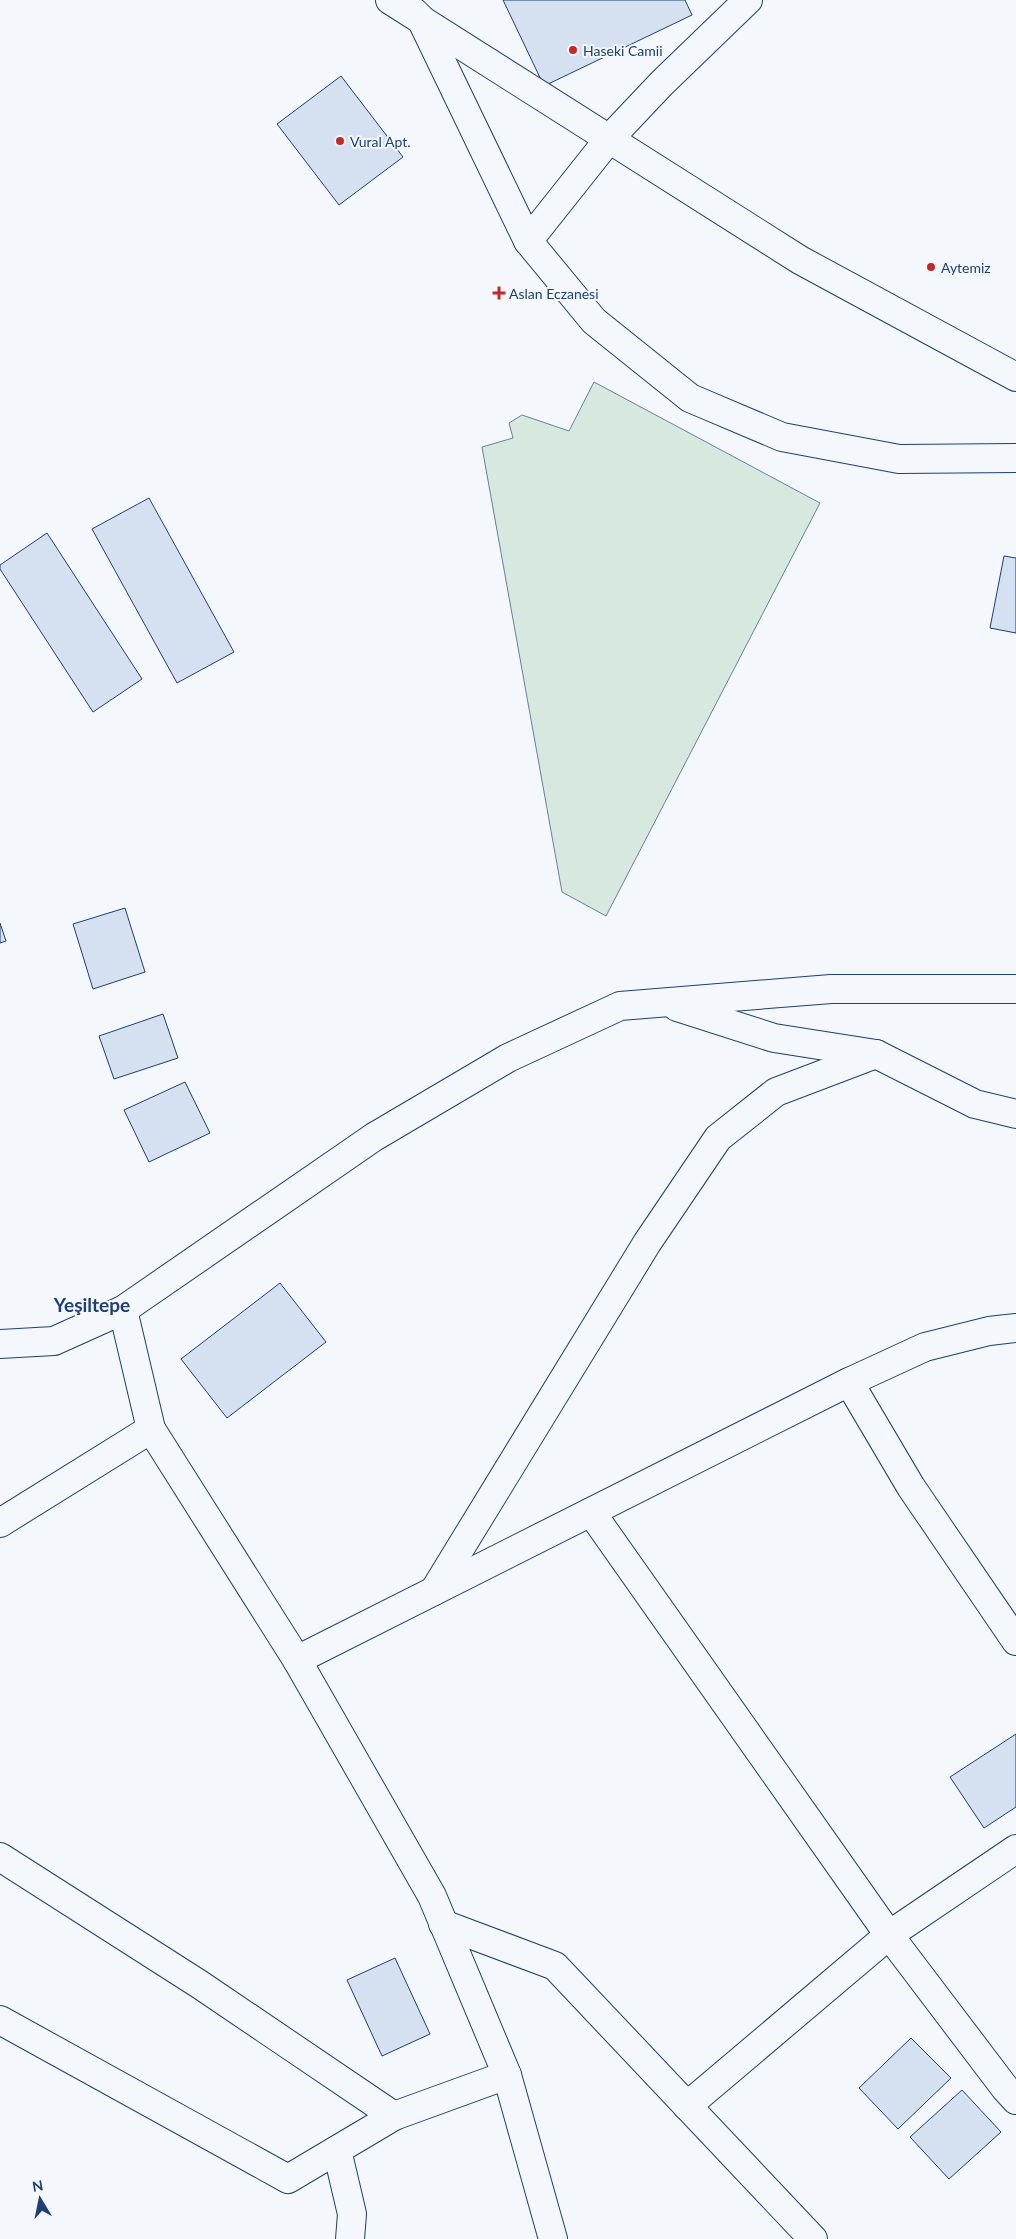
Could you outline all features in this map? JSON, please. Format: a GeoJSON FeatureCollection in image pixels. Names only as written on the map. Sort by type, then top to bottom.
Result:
{"type":"FeatureCollection","features":[{"type":"Feature","properties":{"kind":"street"},"geometry":{"type":"LineString","coordinates":[[390,0],[800,260],[1016,377]]}},
{"type":"Feature","properties":{"kind":"street"},"geometry":{"type":"LineString","coordinates":[[402,0],[421,19],[528,240],[594,321],[690,398],[782,437],[899,458],[1016,458]]}},
{"type":"Feature","properties":{"kind":"street"},"geometry":{"type":"LineString","coordinates":[[528,240],[609,139],[662,83],[748,0]]}},
{"type":"Feature","properties":{"kind":"street"},"geometry":{"type":"LineString","coordinates":[[0,1344],[54,1341],[123,1310],[374,1137],[508,1058],[620,1006],[831,989],[1016,989]]}},
{"type":"Feature","properties":{"kind":"street"},"geometry":{"type":"LineString","coordinates":[[664,1002],[774,1038],[876,1054],[975,1104],[1016,1114]]}},
{"type":"Feature","properties":{"kind":"street"},"geometry":{"type":"LineString","coordinates":[[434,1591],[646,1242],[718,1138],[776,1092],[876,1054]]}},
{"type":"Feature","properties":{"kind":"street"},"geometry":{"type":"LineString","coordinates":[[123,1310],[151,1430],[297,1660],[432,1896],[507,2075],[553,2239]]}},
{"type":"Feature","properties":{"kind":"street"},"geometry":{"type":"LineString","coordinates":[[297,1660],[849,1382],[925,1347],[989,1331],[1016,1328]]}},
{"type":"Feature","properties":{"kind":"street"},"geometry":{"type":"LineString","coordinates":[[849,1382],[911,1487],[1016,1641]]}},
{"type":"Feature","properties":{"kind":"street"},"geometry":{"type":"LineString","coordinates":[[0,1523],[151,1430]]}},
{"type":"Feature","properties":{"kind":"street"},"geometry":{"type":"LineString","coordinates":[[591,1512],[889,1935],[1016,2100]]}},
{"type":"Feature","properties":{"kind":"street"},"geometry":{"type":"LineString","coordinates":[[687,2106],[889,1935],[1016,1849]]}},
{"type":"Feature","properties":{"kind":"street"},"geometry":{"type":"LineString","coordinates":[[0,1857],[199,1984],[394,2116]]}},
{"type":"Feature","properties":{"kind":"street"},"geometry":{"type":"LineString","coordinates":[[443,1924],[555,1966],[813,2239]]}},
{"type":"Feature","properties":{"kind":"street"},"geometry":{"type":"LineString","coordinates":[[0,2020],[288,2179],[394,2116],[507,2075]]}},
{"type":"Feature","properties":{"kind":"street"},"geometry":{"type":"LineString","coordinates":[[337,2150],[352,2214],[350,2239]]}},
{"type":"Feature","properties":{"kind":"shaded area"},"geometry":{"type":"Polygon","coordinates":[[[594,382],[820,503],[606,916],[562,892],[482,447],[513,438],[509,423],[522,415],[569,431],[594,382]]]}},
{"type":"Feature","properties":{"kind":"building","name":"Haseki Camii"},"geometry":{"type":"Polygon","coordinates":[[[503,0],[685,0],[692,15],[544,86],[503,0]]]}},
{"type":"Feature","properties":{"kind":"building","name":"Vural Apt."},"geometry":{"type":"Polygon","coordinates":[[[341,76],[403,157],[339,205],[277,124],[341,76]]]}},
{"type":"Feature","properties":{"kind":"building"},"geometry":{"type":"Polygon","coordinates":[[[149,498],[234,652],[177,683],[92,529],[149,498]]]}},
{"type":"Feature","properties":{"kind":"building"},"geometry":{"type":"Polygon","coordinates":[[[47,533],[142,679],[93,712],[0,569],[0,565],[47,533]]]}},
{"type":"Feature","properties":{"kind":"building"},"geometry":{"type":"Polygon","coordinates":[[[1004,556],[1016,558],[1016,633],[990,628],[1004,556]]]}},
{"type":"Feature","properties":{"kind":"building"},"geometry":{"type":"Polygon","coordinates":[[[125,908],[145,972],[93,989],[73,924],[125,908]]]}},
{"type":"Feature","properties":{"kind":"building"},"geometry":{"type":"Polygon","coordinates":[[[0,923],[6,941],[0,943],[0,923]]]}},
{"type":"Feature","properties":{"kind":"building"},"geometry":{"type":"Polygon","coordinates":[[[163,1014],[178,1058],[114,1079],[99,1036],[163,1014]]]}},
{"type":"Feature","properties":{"kind":"building"},"geometry":{"type":"Polygon","coordinates":[[[185,1082],[210,1133],[149,1162],[124,1110],[185,1082]]]}},
{"type":"Feature","properties":{"kind":"building"},"geometry":{"type":"Polygon","coordinates":[[[280,1283],[326,1342],[227,1418],[181,1359],[280,1283]]]}},
{"type":"Feature","properties":{"kind":"building"},"geometry":{"type":"Polygon","coordinates":[[[1016,1734],[1016,1807],[984,1828],[950,1777],[1016,1734]]]}},
{"type":"Feature","properties":{"kind":"building"},"geometry":{"type":"Polygon","coordinates":[[[395,1958],[430,2034],[382,2056],[347,1980],[395,1958]]]}},
{"type":"Feature","properties":{"kind":"building"},"geometry":{"type":"Polygon","coordinates":[[[911,2038],[951,2078],[898,2129],[859,2088],[911,2038]]]}},
{"type":"Feature","properties":{"kind":"building"},"geometry":{"type":"Polygon","coordinates":[[[962,2090],[1001,2132],[949,2179],[910,2137],[962,2090]]]}},
{"type":"Feature","properties":{"kind":"place","name":"Haseki Camii"},"geometry":{"type":"Point","coordinates":[573,50]}},
{"type":"Feature","properties":{"kind":"place","name":"Vural Apt."},"geometry":{"type":"Point","coordinates":[340,141]}},
{"type":"Feature","properties":{"kind":"place","name":"Aytemiz"},"geometry":{"type":"Point","coordinates":[931,267]}},
{"type":"Feature","properties":{"kind":"place","name":"Aslan Eczanesi"},"geometry":{"type":"Point","coordinates":[499,293]}},
{"type":"Feature","properties":{"kind":"district","name":"Yeşiltepe"},"geometry":{"type":"Point","coordinates":[92,1304]}}]}
